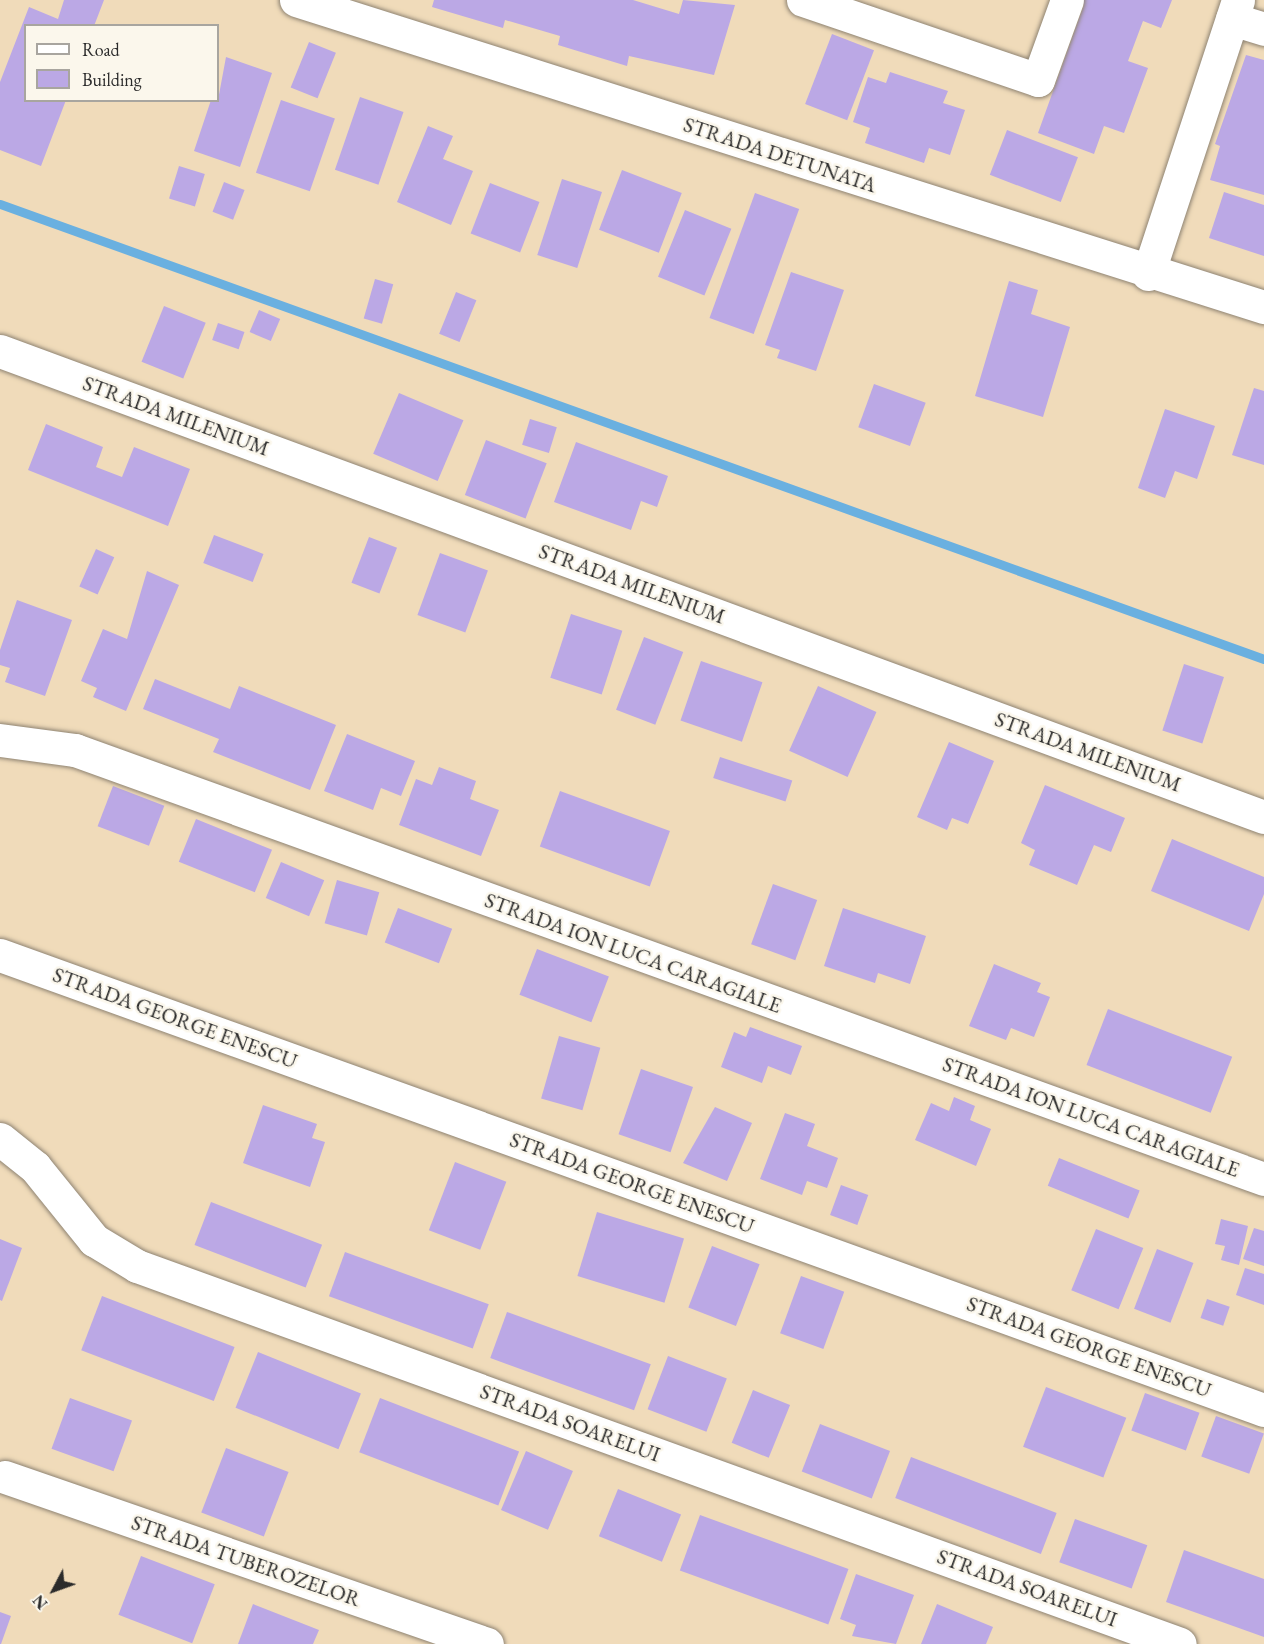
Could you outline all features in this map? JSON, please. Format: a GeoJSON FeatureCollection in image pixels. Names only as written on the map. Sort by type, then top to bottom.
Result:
{"type":"FeatureCollection","features":[{"type":"Feature","properties":{"kind":"street","name":"STRADA DETUNATA"},"geometry":{"type":"LineString","coordinates":[[296,0],[363,10],[1148,274],[1264,307]]}},
{"type":"Feature","properties":{"kind":"street"},"geometry":{"type":"LineString","coordinates":[[803,0],[1038,80],[1067,0]]}},
{"type":"Feature","properties":{"kind":"street"},"geometry":{"type":"LineString","coordinates":[[1148,274],[1235,9],[1264,29]]}},
{"type":"Feature","properties":{"kind":"street","name":"STRADA MILENIUM"},"geometry":{"type":"LineString","coordinates":[[0,351],[1264,817]]}},
{"type":"Feature","properties":{"kind":"street","name":"STRADA ION LUCA CARAGIALE"},"geometry":{"type":"LineString","coordinates":[[0,740],[75,750],[1264,1179]]}},
{"type":"Feature","properties":{"kind":"street","name":"STRADA GEORGE ENESCU"},"geometry":{"type":"LineString","coordinates":[[0,955],[1264,1410]]}},
{"type":"Feature","properties":{"kind":"street","name":"STRADA SOARELUI"},"geometry":{"type":"LineString","coordinates":[[0,1139],[35,1167],[94,1240],[137,1266],[1180,1644]]}},
{"type":"Feature","properties":{"kind":"street","name":"STRADA TUBEROZELOR"},"geometry":{"type":"LineString","coordinates":[[5,1477],[487,1644]]}},
{"type":"Feature","properties":{"kind":"building"},"geometry":{"type":"Polygon","coordinates":[[[64,0],[104,0],[95,24],[24,24],[24,102],[65,102],[41,166],[0,150],[0,82],[29,7],[58,19],[64,0]]]}},
{"type":"Feature","properties":{"kind":"building"},"geometry":{"type":"Polygon","coordinates":[[[434,0],[633,0],[679,14],[683,0],[735,5],[714,75],[629,56],[627,66],[558,45],[560,36],[505,20],[503,28],[432,7],[434,0]]]}},
{"type":"Feature","properties":{"kind":"building"},"geometry":{"type":"Polygon","coordinates":[[[1076,0],[1172,0],[1161,28],[1143,21],[1128,61],[1148,68],[1124,133],[1104,126],[1094,154],[1038,133],[1084,5],[1076,0]]]}},
{"type":"Feature","properties":{"kind":"building"},"geometry":{"type":"Polygon","coordinates":[[[832,34],[874,50],[847,120],[805,104],[832,34]]]}},
{"type":"Feature","properties":{"kind":"building"},"geometry":{"type":"Polygon","coordinates":[[[309,42],[336,53],[318,98],[291,87],[309,42]]]}},
{"type":"Feature","properties":{"kind":"building"},"geometry":{"type":"Polygon","coordinates":[[[1246,55],[1264,60],[1264,195],[1210,180],[1220,146],[1215,144],[1246,55]]]}},
{"type":"Feature","properties":{"kind":"building"},"geometry":{"type":"Polygon","coordinates":[[[226,57],[272,73],[240,167],[194,151],[210,102],[219,102],[226,57]]]}},
{"type":"Feature","properties":{"kind":"building"},"geometry":{"type":"Polygon","coordinates":[[[890,72],[948,91],[943,103],[965,110],[950,155],[929,148],[924,163],[865,143],[870,128],[853,122],[868,77],[886,83],[890,72]]]}},
{"type":"Feature","properties":{"kind":"building"},"geometry":{"type":"Polygon","coordinates":[[[360,97],[403,112],[378,185],[335,170],[360,97]]]}},
{"type":"Feature","properties":{"kind":"building"},"geometry":{"type":"Polygon","coordinates":[[[281,100],[335,119],[310,191],[256,173],[281,100]]]}},
{"type":"Feature","properties":{"kind":"building"},"geometry":{"type":"Polygon","coordinates":[[[428,126],[453,136],[443,159],[473,171],[451,225],[397,202],[428,126]]]}},
{"type":"Feature","properties":{"kind":"building"},"geometry":{"type":"Polygon","coordinates":[[[1007,130],[1078,157],[1061,202],[990,175],[1007,130]]]}},
{"type":"Feature","properties":{"kind":"building"},"geometry":{"type":"Polygon","coordinates":[[[179,166],[205,174],[195,206],[169,199],[179,166]]]}},
{"type":"Feature","properties":{"kind":"building"},"geometry":{"type":"Polygon","coordinates":[[[622,170],[682,193],[659,253],[599,230],[622,170]]]}},
{"type":"Feature","properties":{"kind":"building"},"geometry":{"type":"Polygon","coordinates":[[[562,179],[602,192],[577,268],[537,255],[562,179]]]}},
{"type":"Feature","properties":{"kind":"building"},"geometry":{"type":"Polygon","coordinates":[[[224,182],[245,190],[233,220],[213,212],[224,182]]]}},
{"type":"Feature","properties":{"kind":"building"},"geometry":{"type":"Polygon","coordinates":[[[490,183],[539,202],[520,252],[471,233],[490,183]]]}},
{"type":"Feature","properties":{"kind":"building"},"geometry":{"type":"Polygon","coordinates":[[[1224,192],[1264,205],[1264,256],[1209,238],[1224,192]]]}},
{"type":"Feature","properties":{"kind":"building"},"geometry":{"type":"Polygon","coordinates":[[[755,193],[799,209],[754,334],[710,318],[755,193]]]}},
{"type":"Feature","properties":{"kind":"building"},"geometry":{"type":"Polygon","coordinates":[[[685,210],[731,229],[704,295],[658,277],[685,210]]]}},
{"type":"Feature","properties":{"kind":"building"},"geometry":{"type":"Polygon","coordinates":[[[791,272],[844,290],[816,371],[777,358],[780,350],[765,345],[791,272]]]}},
{"type":"Feature","properties":{"kind":"building"},"geometry":{"type":"Polygon","coordinates":[[[375,279],[393,284],[382,324],[364,318],[375,279]]]}},
{"type":"Feature","properties":{"kind":"building"},"geometry":{"type":"Polygon","coordinates":[[[1009,281],[1038,290],[1031,314],[1070,327],[1043,417],[975,396],[1009,281]]]}},
{"type":"Feature","properties":{"kind":"building"},"geometry":{"type":"Polygon","coordinates":[[[456,292],[476,300],[460,342],[439,334],[456,292]]]}},
{"type":"Feature","properties":{"kind":"building"},"geometry":{"type":"Polygon","coordinates":[[[164,306],[206,323],[183,378],[142,362],[164,306]]]}},
{"type":"Feature","properties":{"kind":"building"},"geometry":{"type":"Polygon","coordinates":[[[259,310],[280,319],[271,341],[250,332],[259,310]]]}},
{"type":"Feature","properties":{"kind":"building"},"geometry":{"type":"Polygon","coordinates":[[[218,323],[244,332],[239,349],[212,340],[218,323]]]}},
{"type":"Feature","properties":{"kind":"building"},"geometry":{"type":"Polygon","coordinates":[[[874,384],[926,403],[910,446],[858,427],[874,384]]]}},
{"type":"Feature","properties":{"kind":"building"},"geometry":{"type":"Polygon","coordinates":[[[1254,388],[1264,391],[1264,465],[1232,455],[1254,388]]]}},
{"type":"Feature","properties":{"kind":"building"},"geometry":{"type":"Polygon","coordinates":[[[399,393],[463,420],[438,481],[373,454],[399,393]]]}},
{"type":"Feature","properties":{"kind":"building"},"geometry":{"type":"Polygon","coordinates":[[[1165,409],[1215,426],[1197,479],[1175,471],[1165,498],[1138,488],[1165,409]]]}},
{"type":"Feature","properties":{"kind":"building"},"geometry":{"type":"Polygon","coordinates":[[[530,419],[557,427],[549,453],[522,445],[530,419]]]}},
{"type":"Feature","properties":{"kind":"building"},"geometry":{"type":"Polygon","coordinates":[[[46,424],[103,447],[96,467],[122,477],[134,447],[190,469],[168,526],[28,470],[46,424]]]}},
{"type":"Feature","properties":{"kind":"building"},"geometry":{"type":"Polygon","coordinates":[[[486,440],[547,463],[526,518],[465,495],[486,440]]]}},
{"type":"Feature","properties":{"kind":"building"},"geometry":{"type":"Polygon","coordinates":[[[576,442],[668,476],[657,507],[641,501],[631,530],[554,502],[576,442]]]}},
{"type":"Feature","properties":{"kind":"building"},"geometry":{"type":"Polygon","coordinates":[[[214,535],[263,554],[253,582],[203,563],[214,535]]]}},
{"type":"Feature","properties":{"kind":"building"},"geometry":{"type":"Polygon","coordinates":[[[369,537],[397,548],[379,593],[351,583],[369,537]]]}},
{"type":"Feature","properties":{"kind":"building"},"geometry":{"type":"Polygon","coordinates":[[[96,549],[114,557],[98,595],[79,586],[96,549]]]}},
{"type":"Feature","properties":{"kind":"building"},"geometry":{"type":"Polygon","coordinates":[[[440,553],[488,570],[465,632],[417,615],[440,553]]]}},
{"type":"Feature","properties":{"kind":"building"},"geometry":{"type":"Polygon","coordinates":[[[147,571],[179,585],[126,711],[93,697],[97,688],[81,681],[103,629],[127,639],[147,571]]]}},
{"type":"Feature","properties":{"kind":"building"},"geometry":{"type":"Polygon","coordinates":[[[17,600],[72,620],[45,696],[5,682],[10,668],[0,665],[0,650],[17,600]]]}},
{"type":"Feature","properties":{"kind":"building"},"geometry":{"type":"Polygon","coordinates":[[[571,614],[622,631],[602,694],[550,678],[571,614]]]}},
{"type":"Feature","properties":{"kind":"building"},"geometry":{"type":"Polygon","coordinates":[[[644,637],[683,652],[655,725],[616,710],[644,637]]]}},
{"type":"Feature","properties":{"kind":"building"},"geometry":{"type":"Polygon","coordinates":[[[701,661],[762,682],[742,742],[680,721],[701,661]]]}},
{"type":"Feature","properties":{"kind":"building"},"geometry":{"type":"Polygon","coordinates":[[[1184,664],[1224,677],[1202,744],[1162,731],[1184,664]]]}},
{"type":"Feature","properties":{"kind":"building"},"geometry":{"type":"Polygon","coordinates":[[[155,679],[230,709],[239,686],[336,725],[310,790],[213,752],[219,739],[143,709],[155,679]]]}},
{"type":"Feature","properties":{"kind":"building"},"geometry":{"type":"Polygon","coordinates":[[[818,686],[876,712],[848,777],[789,751],[818,686]]]}},
{"type":"Feature","properties":{"kind":"building"},"geometry":{"type":"Polygon","coordinates":[[[347,734],[415,761],[401,796],[381,788],[373,810],[324,791],[347,734]]]}},
{"type":"Feature","properties":{"kind":"building"},"geometry":{"type":"Polygon","coordinates":[[[949,742],[994,761],[968,824],[952,818],[947,830],[917,817],[949,742]]]}},
{"type":"Feature","properties":{"kind":"building"},"geometry":{"type":"Polygon","coordinates":[[[720,757],[792,780],[785,801],[713,778],[720,757]]]}},
{"type":"Feature","properties":{"kind":"building"},"geometry":{"type":"Polygon","coordinates":[[[439,767],[476,781],[470,799],[499,810],[481,856],[399,825],[416,779],[432,785],[439,767]]]}},
{"type":"Feature","properties":{"kind":"building"},"geometry":{"type":"Polygon","coordinates":[[[1045,785],[1125,818],[1111,852],[1094,845],[1077,885],[1029,865],[1035,850],[1021,843],[1045,785]]]}},
{"type":"Feature","properties":{"kind":"building"},"geometry":{"type":"Polygon","coordinates":[[[113,786],[164,806],[149,846],[98,826],[113,786]]]}},
{"type":"Feature","properties":{"kind":"building"},"geometry":{"type":"Polygon","coordinates":[[[560,791],[670,831],[650,886],[540,846],[560,791]]]}},
{"type":"Feature","properties":{"kind":"building"},"geometry":{"type":"Polygon","coordinates":[[[196,819],[272,850],[255,892],[179,862],[196,819]]]}},
{"type":"Feature","properties":{"kind":"building"},"geometry":{"type":"Polygon","coordinates":[[[1172,839],[1264,877],[1264,894],[1249,931],[1151,891],[1172,839]]]}},
{"type":"Feature","properties":{"kind":"building"},"geometry":{"type":"Polygon","coordinates":[[[281,862],[324,880],[309,916],[266,898],[281,862]]]}},
{"type":"Feature","properties":{"kind":"building"},"geometry":{"type":"Polygon","coordinates":[[[337,880],[379,892],[367,935],[325,923],[337,880]]]}},
{"type":"Feature","properties":{"kind":"building"},"geometry":{"type":"Polygon","coordinates":[[[773,884],[817,900],[795,960],[751,944],[773,884]]]}},
{"type":"Feature","properties":{"kind":"building"},"geometry":{"type":"Polygon","coordinates":[[[398,908],[452,929],[439,963],[385,943],[398,908]]]}},
{"type":"Feature","properties":{"kind":"building"},"geometry":{"type":"Polygon","coordinates":[[[843,908],[926,936],[910,984],[878,973],[875,983],[824,966],[843,908]]]}},
{"type":"Feature","properties":{"kind":"building"},"geometry":{"type":"Polygon","coordinates":[[[537,949],[609,977],[591,1022],[519,995],[537,949]]]}},
{"type":"Feature","properties":{"kind":"building"},"geometry":{"type":"Polygon","coordinates":[[[994,964],[1041,983],[1037,992],[1050,997],[1034,1037],[1011,1028],[1006,1040],[969,1026],[994,964]]]}},
{"type":"Feature","properties":{"kind":"building"},"geometry":{"type":"Polygon","coordinates":[[[1108,1009],[1232,1057],[1211,1113],[1086,1065],[1108,1009]]]}},
{"type":"Feature","properties":{"kind":"building"},"geometry":{"type":"Polygon","coordinates":[[[750,1027],[802,1046],[791,1075],[768,1066],[762,1083],[721,1067],[734,1032],[746,1037],[750,1027]]]}},
{"type":"Feature","properties":{"kind":"building"},"geometry":{"type":"Polygon","coordinates":[[[559,1036],[600,1048],[582,1110],[541,1098],[559,1036]]]}},
{"type":"Feature","properties":{"kind":"building"},"geometry":{"type":"Polygon","coordinates":[[[641,1069],[693,1087],[671,1152],[619,1134],[641,1069]]]}},
{"type":"Feature","properties":{"kind":"building"},"geometry":{"type":"Polygon","coordinates":[[[954,1097],[975,1106],[970,1120],[991,1129],[976,1166],[915,1140],[931,1103],[949,1111],[954,1097]]]}},
{"type":"Feature","properties":{"kind":"building"},"geometry":{"type":"Polygon","coordinates":[[[263,1105],[317,1124],[312,1138],[325,1142],[310,1187],[243,1163],[263,1105]]]}},
{"type":"Feature","properties":{"kind":"building"},"geometry":{"type":"Polygon","coordinates":[[[715,1107],[752,1123],[727,1181],[683,1163],[715,1107]]]}},
{"type":"Feature","properties":{"kind":"building"},"geometry":{"type":"Polygon","coordinates":[[[785,1113],[815,1124],[807,1146],[838,1158],[827,1188],[807,1181],[802,1195],[760,1179],[785,1113]]]}},
{"type":"Feature","properties":{"kind":"building"},"geometry":{"type":"Polygon","coordinates":[[[1059,1158],[1140,1191],[1128,1218],[1048,1186],[1059,1158]]]}},
{"type":"Feature","properties":{"kind":"building"},"geometry":{"type":"Polygon","coordinates":[[[455,1162],[506,1182],[480,1250],[429,1230],[455,1162]]]}},
{"type":"Feature","properties":{"kind":"building"},"geometry":{"type":"Polygon","coordinates":[[[841,1185],[868,1195],[857,1225],[830,1215],[841,1185]]]}},
{"type":"Feature","properties":{"kind":"building"},"geometry":{"type":"Polygon","coordinates":[[[211,1202],[322,1245],[306,1288],[195,1245],[211,1202]]]}},
{"type":"Feature","properties":{"kind":"building"},"geometry":{"type":"Polygon","coordinates":[[[597,1212],[684,1239],[664,1303],[577,1276],[597,1212]]]}},
{"type":"Feature","properties":{"kind":"building"},"geometry":{"type":"Polygon","coordinates":[[[1221,1219],[1248,1226],[1239,1265],[1221,1260],[1225,1246],[1215,1244],[1221,1219]]]}},
{"type":"Feature","properties":{"kind":"building"},"geometry":{"type":"Polygon","coordinates":[[[1254,1228],[1264,1231],[1264,1266],[1243,1259],[1254,1228]]]}},
{"type":"Feature","properties":{"kind":"building"},"geometry":{"type":"Polygon","coordinates":[[[1096,1229],[1143,1248],[1119,1309],[1071,1290],[1096,1229]]]}},
{"type":"Feature","properties":{"kind":"building"},"geometry":{"type":"Polygon","coordinates":[[[0,1239],[22,1248],[2,1301],[0,1300],[0,1239]]]}},
{"type":"Feature","properties":{"kind":"building"},"geometry":{"type":"Polygon","coordinates":[[[712,1246],[760,1264],[736,1326],[688,1308],[712,1246]]]}},
{"type":"Feature","properties":{"kind":"building"},"geometry":{"type":"Polygon","coordinates":[[[1157,1249],[1193,1263],[1170,1323],[1134,1309],[1157,1249]]]}},
{"type":"Feature","properties":{"kind":"building"},"geometry":{"type":"Polygon","coordinates":[[[345,1252],[489,1304],[473,1348],[329,1296],[345,1252]]]}},
{"type":"Feature","properties":{"kind":"building"},"geometry":{"type":"Polygon","coordinates":[[[1245,1268],[1264,1274],[1264,1305],[1236,1295],[1245,1268]]]}},
{"type":"Feature","properties":{"kind":"building"},"geometry":{"type":"Polygon","coordinates":[[[801,1276],[844,1292],[823,1349],[780,1333],[801,1276]]]}},
{"type":"Feature","properties":{"kind":"building"},"geometry":{"type":"Polygon","coordinates":[[[102,1296],[235,1347],[214,1401],[81,1350],[102,1296]]]}},
{"type":"Feature","properties":{"kind":"building"},"geometry":{"type":"Polygon","coordinates":[[[1207,1299],[1230,1307],[1223,1326],[1200,1318],[1207,1299]]]}},
{"type":"Feature","properties":{"kind":"building"},"geometry":{"type":"Polygon","coordinates":[[[507,1312],[651,1364],[634,1410],[490,1358],[507,1312]]]}},
{"type":"Feature","properties":{"kind":"building"},"geometry":{"type":"Polygon","coordinates":[[[258,1352],[361,1394],[338,1449],[236,1408],[258,1352]]]}},
{"type":"Feature","properties":{"kind":"building"},"geometry":{"type":"Polygon","coordinates":[[[668,1356],[727,1379],[706,1432],[648,1409],[668,1356]]]}},
{"type":"Feature","properties":{"kind":"building"},"geometry":{"type":"Polygon","coordinates":[[[1046,1387],[1126,1418],[1103,1478],[1023,1447],[1046,1387]]]}},
{"type":"Feature","properties":{"kind":"building"},"geometry":{"type":"Polygon","coordinates":[[[753,1390],[790,1405],[769,1458],[732,1443],[753,1390]]]}},
{"type":"Feature","properties":{"kind":"building"},"geometry":{"type":"Polygon","coordinates":[[[1145,1393],[1200,1413],[1186,1450],[1131,1431],[1145,1393]]]}},
{"type":"Feature","properties":{"kind":"building"},"geometry":{"type":"Polygon","coordinates":[[[70,1398],[132,1421],[114,1471],[52,1449],[70,1398]]]}},
{"type":"Feature","properties":{"kind":"building"},"geometry":{"type":"Polygon","coordinates":[[[380,1398],[519,1451],[498,1506],[359,1452],[380,1398]]]}},
{"type":"Feature","properties":{"kind":"building"},"geometry":{"type":"Polygon","coordinates":[[[1216,1416],[1264,1433],[1249,1474],[1201,1456],[1216,1416]]]}},
{"type":"Feature","properties":{"kind":"building"},"geometry":{"type":"Polygon","coordinates":[[[820,1424],[890,1451],[872,1498],[802,1472],[820,1424]]]}},
{"type":"Feature","properties":{"kind":"building"},"geometry":{"type":"Polygon","coordinates":[[[226,1448],[289,1472],[264,1536],[201,1512],[226,1448]]]}},
{"type":"Feature","properties":{"kind":"building"},"geometry":{"type":"Polygon","coordinates":[[[526,1451],[573,1471],[548,1530],[501,1510],[526,1451]]]}},
{"type":"Feature","properties":{"kind":"building"},"geometry":{"type":"Polygon","coordinates":[[[911,1457],[1057,1513],[1041,1554],[895,1498],[911,1457]]]}},
{"type":"Feature","properties":{"kind":"building"},"geometry":{"type":"Polygon","coordinates":[[[618,1489],[681,1514],[662,1562],[599,1536],[618,1489]]]}},
{"type":"Feature","properties":{"kind":"building"},"geometry":{"type":"Polygon","coordinates":[[[700,1515],[848,1569],[828,1624],[680,1570],[700,1515]]]}},
{"type":"Feature","properties":{"kind":"building"},"geometry":{"type":"Polygon","coordinates":[[[1075,1519],[1147,1545],[1132,1589],[1059,1562],[1075,1519]]]}},
{"type":"Feature","properties":{"kind":"building"},"geometry":{"type":"Polygon","coordinates":[[[1184,1550],[1264,1579],[1264,1637],[1166,1602],[1184,1550]]]}},
{"type":"Feature","properties":{"kind":"building"},"geometry":{"type":"Polygon","coordinates":[[[141,1556],[215,1584],[192,1643],[118,1615],[141,1556]]]}},
{"type":"Feature","properties":{"kind":"building"},"geometry":{"type":"Polygon","coordinates":[[[856,1574],[914,1595],[896,1644],[852,1636],[856,1625],[840,1619],[856,1574]]]}},
{"type":"Feature","properties":{"kind":"building"},"geometry":{"type":"Polygon","coordinates":[[[253,1604],[319,1630],[313,1644],[238,1644],[253,1604]]]}},
{"type":"Feature","properties":{"kind":"building"},"geometry":{"type":"Polygon","coordinates":[[[937,1604],[993,1627],[986,1644],[921,1644],[937,1604]]]}},
{"type":"Feature","properties":{"kind":"building"},"geometry":{"type":"Polygon","coordinates":[[[0,1612],[11,1616],[1,1644],[0,1644],[0,1612]]]}},
{"type":"Feature","properties":{"kind":"waterway"},"geometry":{"type":"LineString","coordinates":[[0,204],[1264,659]]}}]}
